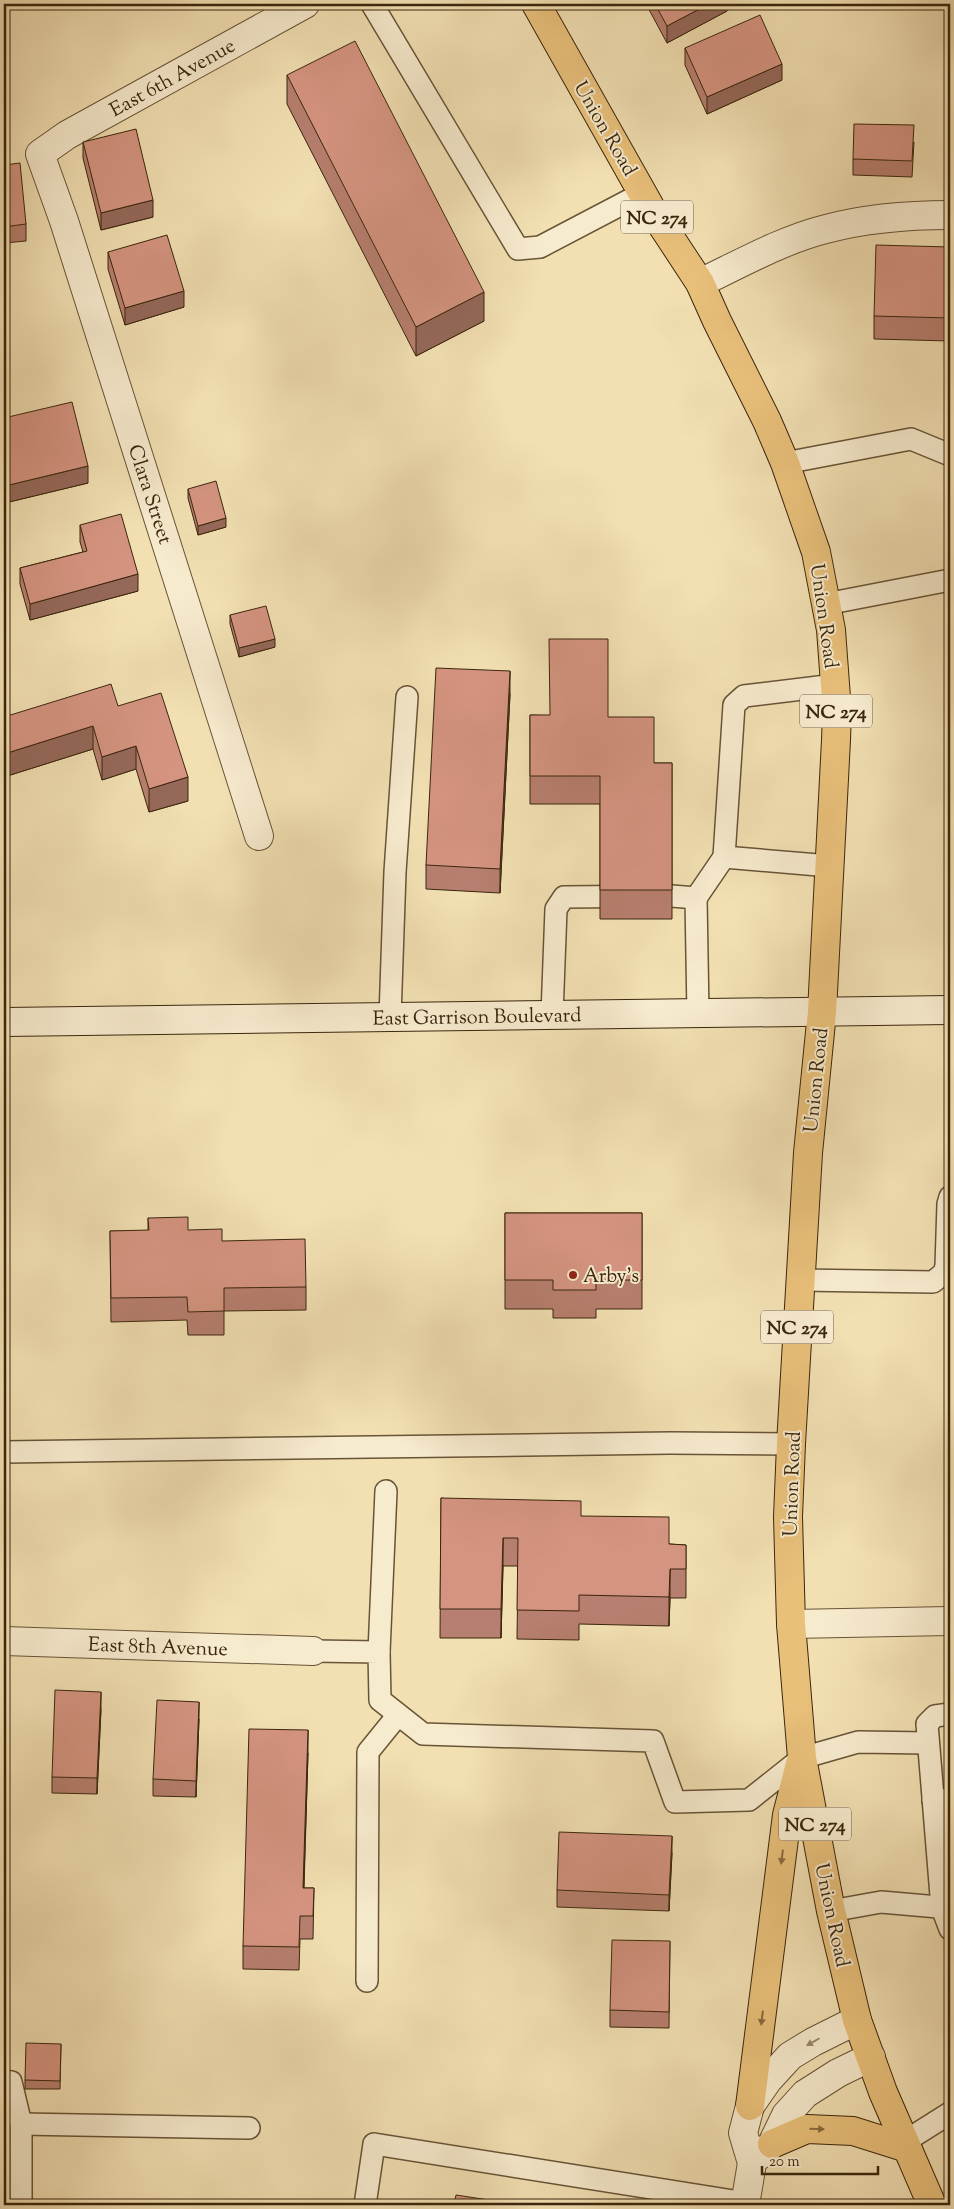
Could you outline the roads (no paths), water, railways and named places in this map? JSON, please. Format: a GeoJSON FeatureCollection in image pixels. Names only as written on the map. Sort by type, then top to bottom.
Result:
{"type":"FeatureCollection","features":[{"type":"Feature","properties":{"kind":"main road","name":"Union Road"},"geometry":{"type":"LineString","coordinates":[[536,4],[643,193],[700,283],[716,321],[768,421],[785,463],[816,552],[831,630],[836,740],[822,1012],[808,1153],[791,1444],[788,1517],[791,1624],[802,1758],[831,1911],[857,2020],[883,2092],[932,2205]]}},
{"type":"Feature","properties":{"kind":"main road"},"geometry":{"type":"LineString","coordinates":[[750,2106],[787,1815],[802,1758]]}},
{"type":"Feature","properties":{"kind":"main road"},"geometry":{"type":"LineString","coordinates":[[772,2144],[807,2129],[854,2131],[906,2145]]}},
{"type":"Feature","properties":{"kind":"street","name":"East 6th Avenue"},"geometry":{"type":"LineString","coordinates":[[40,154],[67,135],[305,4]]}},
{"type":"Feature","properties":{"kind":"street","name":"Clara Street"},"geometry":{"type":"LineString","coordinates":[[40,154],[64,221],[259,836]]}},
{"type":"Feature","properties":{"kind":"street"},"geometry":{"type":"LineString","coordinates":[[700,283],[789,242],[824,229],[860,221],[903,216],[950,215]]}},
{"type":"Feature","properties":{"kind":"street","name":"East Garrison Boulevard"},"geometry":{"type":"LineString","coordinates":[[4,1022],[950,1010]]}},
{"type":"Feature","properties":{"kind":"street"},"geometry":{"type":"LineString","coordinates":[[791,1624],[950,1621]]}},
{"type":"Feature","properties":{"kind":"street","name":"East 8th Avenue"},"geometry":{"type":"LineString","coordinates":[[4,1641],[313,1651]]}},
{"type":"Feature","properties":{"kind":"street"},"geometry":{"type":"LineString","coordinates":[[746,2204],[752,2163],[743,2133],[750,2106],[768,2080],[790,2056],[857,2020]]}},
{"type":"Feature","properties":{"kind":"street"},"geometry":{"type":"LineString","coordinates":[[752,2163],[772,2144],[786,2115],[805,2094],[838,2073],[871,2057]]}},
{"type":"Feature","properties":{"kind":"lane"},"geometry":{"type":"LineString","coordinates":[[372,4],[518,249],[540,247],[643,193]]}},
{"type":"Feature","properties":{"kind":"lane"},"geometry":{"type":"LineString","coordinates":[[785,463],[911,439],[950,455]]}},
{"type":"Feature","properties":{"kind":"lane"},"geometry":{"type":"LineString","coordinates":[[826,604],[950,580]]}},
{"type":"Feature","properties":{"kind":"lane"},"geometry":{"type":"LineString","coordinates":[[698,1014],[696,898],[724,857],[734,705],[744,696],[835,685]]}},
{"type":"Feature","properties":{"kind":"lane"},"geometry":{"type":"LineString","coordinates":[[390,1018],[395,872],[407,697]]}},
{"type":"Feature","properties":{"kind":"lane"},"geometry":{"type":"LineString","coordinates":[[724,857],[830,866]]}},
{"type":"Feature","properties":{"kind":"lane"},"geometry":{"type":"LineString","coordinates":[[552,1015],[556,909],[564,897],[672,896],[696,898]]}},
{"type":"Feature","properties":{"kind":"lane"},"geometry":{"type":"LineString","coordinates":[[800,1280],[933,1282],[944,1273],[946,1266],[948,1204],[950,1197]]}},
{"type":"Feature","properties":{"kind":"lane"},"geometry":{"type":"LineString","coordinates":[[4,1452],[670,1443],[791,1444]]}},
{"type":"Feature","properties":{"kind":"lane"},"geometry":{"type":"LineString","coordinates":[[386,1491],[379,1652],[380,1700],[423,1734],[653,1740],[674,1802],[749,1800],[802,1758],[858,1742],[928,1743]]}},
{"type":"Feature","properties":{"kind":"lane"},"geometry":{"type":"LineString","coordinates":[[313,1651],[379,1652]]}},
{"type":"Feature","properties":{"kind":"lane"},"geometry":{"type":"LineString","coordinates":[[950,1714],[935,1716],[927,1724],[928,1743],[941,1800],[946,1908],[950,1929]]}},
{"type":"Feature","properties":{"kind":"lane"},"geometry":{"type":"LineString","coordinates":[[367,1981],[368,1752],[398,1715]]}},
{"type":"Feature","properties":{"kind":"lane"},"geometry":{"type":"LineString","coordinates":[[831,1911],[881,1902],[946,1908]]}},
{"type":"Feature","properties":{"kind":"lane"},"geometry":{"type":"LineString","coordinates":[[4,2082],[11,2082],[21,2124],[21,2205]]}},
{"type":"Feature","properties":{"kind":"lane"},"geometry":{"type":"LineString","coordinates":[[906,2145],[950,2113]]}},
{"type":"Feature","properties":{"kind":"lane"},"geometry":{"type":"LineString","coordinates":[[21,2124],[249,2128]]}},
{"type":"Feature","properties":{"kind":"lane"},"geometry":{"type":"LineString","coordinates":[[365,2205],[374,2144],[746,2204]]}},
{"type":"Feature","properties":{"kind":"place","name":"Arby's"},"geometry":{"type":"Point","coordinates":[573,1275]}}]}
